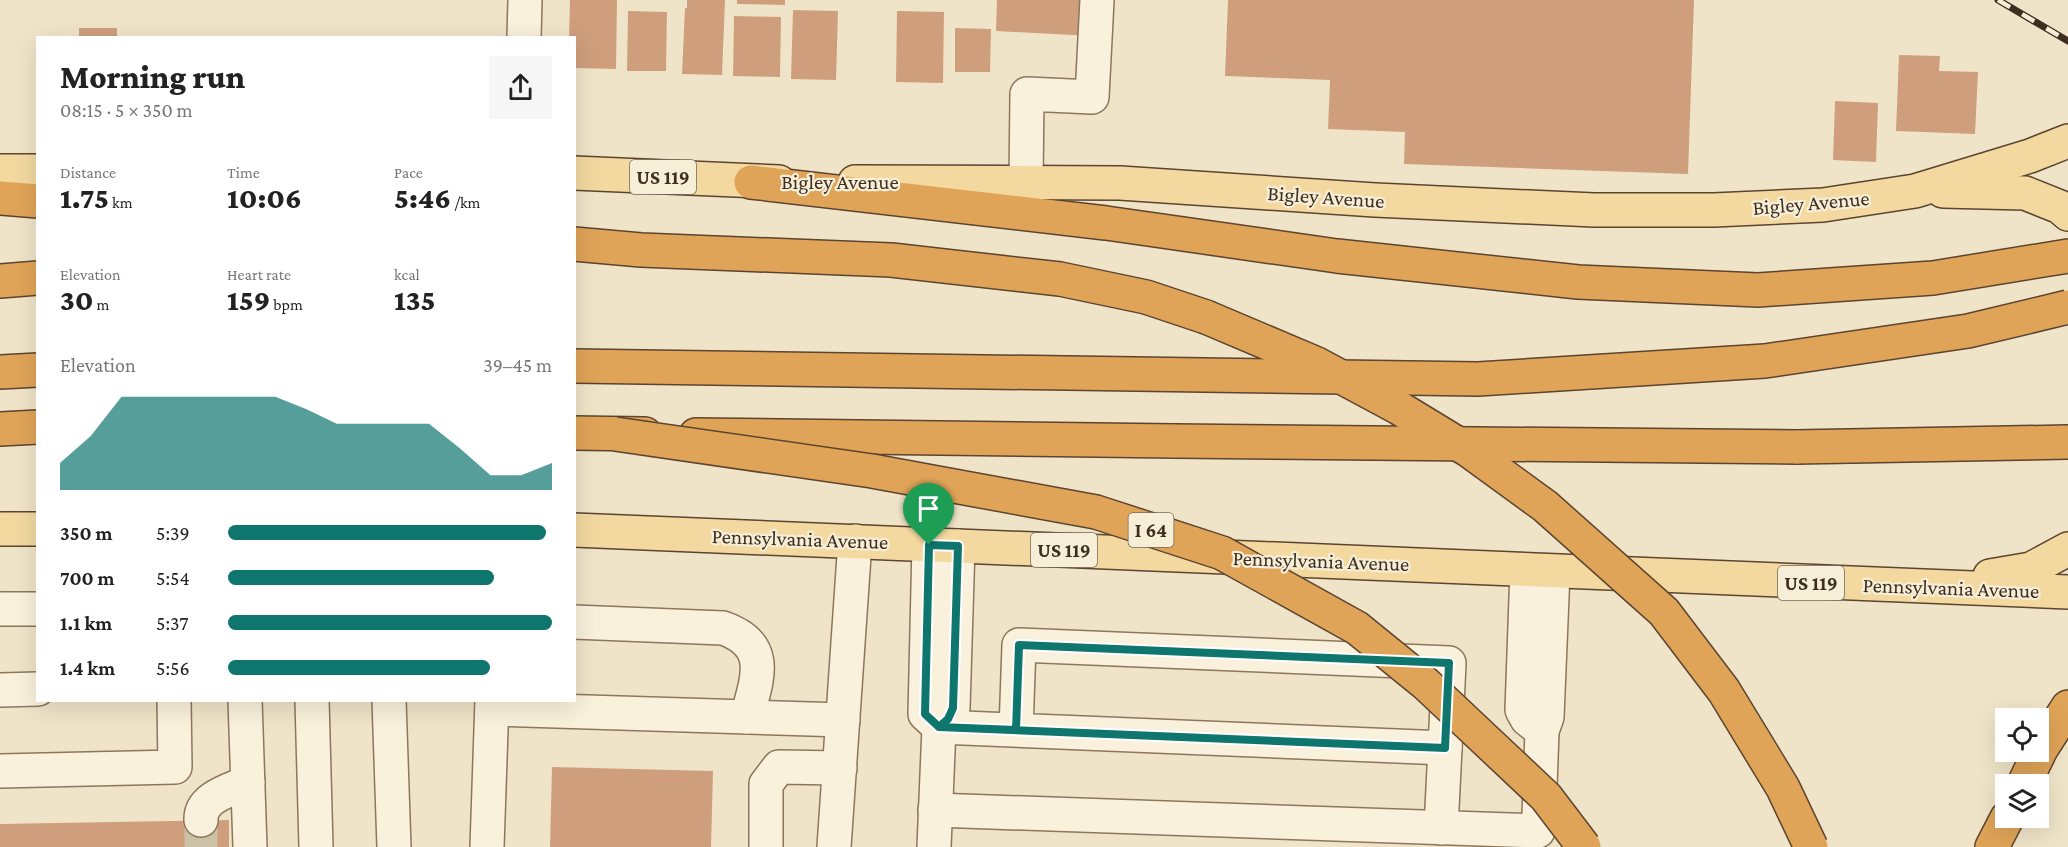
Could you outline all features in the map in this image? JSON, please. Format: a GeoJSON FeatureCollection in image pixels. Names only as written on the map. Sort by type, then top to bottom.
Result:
{"type":"FeatureCollection","features":[{"type":"Feature","properties":{"kind":"highway"},"geometry":{"type":"LineString","coordinates":[[751,182],[1106,223],[1337,256],[1578,282],[1758,290],[1933,278],[2068,256]]}},
{"type":"Feature","properties":{"kind":"highway"},"geometry":{"type":"LineString","coordinates":[[0,198],[36,201]]}},
{"type":"Feature","properties":{"kind":"highway"},"geometry":{"type":"LineString","coordinates":[[576,244],[891,260],[1060,279],[1146,297],[1206,317],[1317,364],[1389,402],[1468,450],[1545,506],[1664,612],[1724,691],[1783,788],[1811,847]]}},
{"type":"Feature","properties":{"kind":"highway"},"geometry":{"type":"LineString","coordinates":[[576,251],[641,249]]}},
{"type":"Feature","properties":{"kind":"highway"},"geometry":{"type":"LineString","coordinates":[[0,281],[36,278]]}},
{"type":"Feature","properties":{"kind":"highway"},"geometry":{"type":"LineString","coordinates":[[576,366],[1478,379],[1765,361],[1968,331],[2068,308]]}},
{"type":"Feature","properties":{"kind":"highway"},"geometry":{"type":"LineString","coordinates":[[0,372],[36,370]]}},
{"type":"Feature","properties":{"kind":"highway","name":"I 64"},"geometry":{"type":"LineString","coordinates":[[576,434],[615,434],[872,471],[1096,512],[1222,553],[1357,628],[1426,684],[1546,797],[1584,847]]}},
{"type":"Feature","properties":{"kind":"highway"},"geometry":{"type":"LineString","coordinates":[[615,434],[1784,447],[2068,442]]}},
{"type":"Feature","properties":{"kind":"highway"},"geometry":{"type":"LineString","coordinates":[[2029,774],[2041,749],[2068,707]]}},
{"type":"Feature","properties":{"kind":"highway"},"geometry":{"type":"LineString","coordinates":[[1992,847],[2002,828]]}},
{"type":"Feature","properties":{"kind":"main road","name":"Bigley Avenue"},"geometry":{"type":"LineString","coordinates":[[576,173],[751,182],[1120,183],[1375,200],[1594,210],[1714,210],[1823,205],[1915,191],[2030,156],[2068,141]]}},
{"type":"Feature","properties":{"kind":"main road"},"geometry":{"type":"LineString","coordinates":[[0,171],[36,171]]}},
{"type":"Feature","properties":{"kind":"main road"},"geometry":{"type":"LineString","coordinates":[[1915,191],[2025,193],[2060,207],[2068,214]]}},
{"type":"Feature","properties":{"kind":"main road"},"geometry":{"type":"LineString","coordinates":[[0,529],[36,529]]}},
{"type":"Feature","properties":{"kind":"main road","name":"Pennsylvania Avenue"},"geometry":{"type":"LineString","coordinates":[[576,530],[2068,592]]}},
{"type":"Feature","properties":{"kind":"main road"},"geometry":{"type":"LineString","coordinates":[[1924,587],[2031,569],[2068,549]]}},
{"type":"Feature","properties":{"kind":"street"},"geometry":{"type":"LineString","coordinates":[[524,36],[525,0]]}},
{"type":"Feature","properties":{"kind":"street"},"geometry":{"type":"LineString","coordinates":[[1026,183],[1027,94],[1092,97],[1097,0]]}},
{"type":"Feature","properties":{"kind":"street"},"geometry":{"type":"LineString","coordinates":[[834,847],[855,541]]}},
{"type":"Feature","properties":{"kind":"street"},"geometry":{"type":"LineString","coordinates":[[943,545],[925,714],[939,727],[1445,748]]}},
{"type":"Feature","properties":{"kind":"street"},"geometry":{"type":"LineString","coordinates":[[935,810],[1441,828],[1538,839],[1542,730],[1527,719],[1522,710],[1540,571]]}},
{"type":"Feature","properties":{"kind":"street"},"geometry":{"type":"LineString","coordinates":[[0,609],[36,609]]}},
{"type":"Feature","properties":{"kind":"street"},"geometry":{"type":"LineString","coordinates":[[576,622],[723,628],[738,633],[752,647],[759,663],[758,677],[747,717]]}},
{"type":"Feature","properties":{"kind":"street"},"geometry":{"type":"LineString","coordinates":[[1016,730],[1019,645],[1449,663],[1441,828]]}},
{"type":"Feature","properties":{"kind":"street"},"geometry":{"type":"LineString","coordinates":[[0,690],[36,689]]}},
{"type":"Feature","properties":{"kind":"street"},"geometry":{"type":"LineString","coordinates":[[0,771],[176,767],[174,702]]}},
{"type":"Feature","properties":{"kind":"street"},"geometry":{"type":"LineString","coordinates":[[245,702],[250,847]]}},
{"type":"Feature","properties":{"kind":"street"},"geometry":{"type":"LineString","coordinates":[[312,702],[316,847]]}},
{"type":"Feature","properties":{"kind":"street"},"geometry":{"type":"LineString","coordinates":[[389,702],[394,847]]}},
{"type":"Feature","properties":{"kind":"street"},"geometry":{"type":"LineString","coordinates":[[487,847],[492,705],[843,720]]}},
{"type":"Feature","properties":{"kind":"street"},"geometry":{"type":"LineString","coordinates":[[934,847],[939,727]]}},
{"type":"Feature","properties":{"kind":"street"},"geometry":{"type":"LineString","coordinates":[[766,847],[766,784],[779,767],[840,768]]}},
{"type":"Feature","properties":{"kind":"street"},"geometry":{"type":"LineString","coordinates":[[201,820],[204,806],[213,798],[248,782]]}},
{"type":"Feature","properties":{"kind":"building"},"geometry":{"type":"Polygon","coordinates":[[[570,0],[617,0],[616,69],[576,68],[576,36],[569,36],[570,0]]]}},
{"type":"Feature","properties":{"kind":"building"},"geometry":{"type":"Polygon","coordinates":[[[687,0],[725,0],[722,75],[682,74],[687,0]]]}},
{"type":"Feature","properties":{"kind":"building"},"geometry":{"type":"Polygon","coordinates":[[[737,0],[785,0],[785,5],[737,4],[737,0]]]}},
{"type":"Feature","properties":{"kind":"building"},"geometry":{"type":"Polygon","coordinates":[[[997,0],[1094,0],[1092,36],[996,31],[997,0]]]}},
{"type":"Feature","properties":{"kind":"building"},"geometry":{"type":"Polygon","coordinates":[[[1228,0],[1694,0],[1688,174],[1404,164],[1405,132],[1328,129],[1330,80],[1225,76],[1228,0]]]}},
{"type":"Feature","properties":{"kind":"building"},"geometry":{"type":"Polygon","coordinates":[[[793,10],[838,11],[836,80],[791,79],[793,10]]]}},
{"type":"Feature","properties":{"kind":"building"},"geometry":{"type":"Polygon","coordinates":[[[628,11],[667,12],[666,71],[627,71],[628,11]]]}},
{"type":"Feature","properties":{"kind":"building"},"geometry":{"type":"Polygon","coordinates":[[[897,11],[944,12],[943,83],[896,82],[897,11]]]}},
{"type":"Feature","properties":{"kind":"building"},"geometry":{"type":"Polygon","coordinates":[[[734,16],[781,17],[780,77],[733,76],[734,16]]]}},
{"type":"Feature","properties":{"kind":"building"},"geometry":{"type":"Polygon","coordinates":[[[79,28],[117,28],[117,36],[79,36],[79,28]]]}},
{"type":"Feature","properties":{"kind":"building"},"geometry":{"type":"Polygon","coordinates":[[[955,28],[991,29],[990,72],[955,72],[955,28]]]}},
{"type":"Feature","properties":{"kind":"building"},"geometry":{"type":"Polygon","coordinates":[[[1899,55],[1940,56],[1939,71],[1978,72],[1975,134],[1896,131],[1899,55]]]}},
{"type":"Feature","properties":{"kind":"building"},"geometry":{"type":"Polygon","coordinates":[[[1835,101],[1878,103],[1876,162],[1833,160],[1835,101]]]}},
{"type":"Feature","properties":{"kind":"building"},"geometry":{"type":"Polygon","coordinates":[[[552,767],[713,771],[711,847],[550,847],[552,767]]]}},
{"type":"Feature","properties":{"kind":"building"},"geometry":{"type":"Polygon","coordinates":[[[229,820],[229,847],[0,847],[0,824],[229,820]]]}},
{"type":"Feature","properties":{"kind":"tunnel"},"geometry":{"type":"LineString","coordinates":[[201,820],[201,847]]}},
{"type":"Feature","properties":{"kind":"railway"},"geometry":{"type":"LineString","coordinates":[[1998,0],[2068,41]]}},
{"type":"Feature","properties":{"kind":"route"},"geometry":{"type":"LineString","coordinates":[[929,545],[925,714],[939,727],[1445,748],[1449,663],[1019,645],[1016,730],[939,727],[948,719],[953,708],[958,546],[929,545]]}}]}
